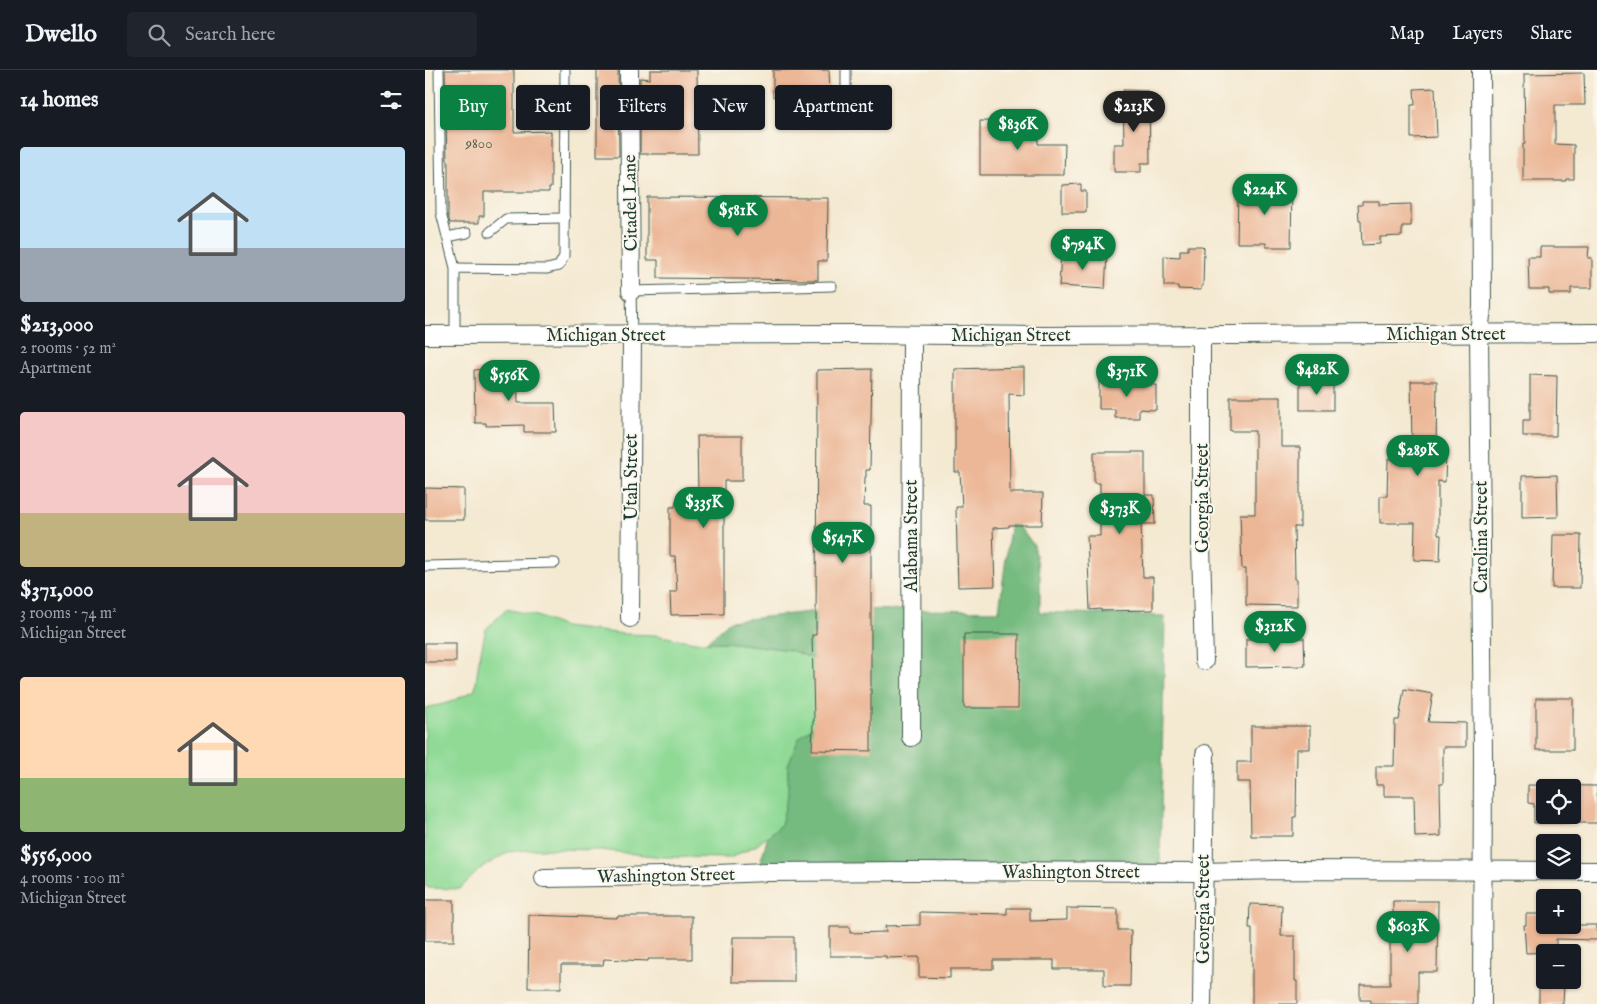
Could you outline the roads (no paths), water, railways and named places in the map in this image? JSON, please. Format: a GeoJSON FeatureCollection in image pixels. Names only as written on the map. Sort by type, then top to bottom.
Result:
{"type":"FeatureCollection","features":[{"type":"Feature","properties":{"kind":"street","name":"Citadel Lane"},"geometry":{"type":"LineString","coordinates":[[629,70],[631,291]]}},
{"type":"Feature","properties":{"kind":"street","name":"Carolina Street"},"geometry":{"type":"LineString","coordinates":[[1481,70],[1482,307],[1479,333],[1482,1004]]}},
{"type":"Feature","properties":{"kind":"street","name":"Michigan Street"},"geometry":{"type":"LineString","coordinates":[[425,335],[1597,333]]}},
{"type":"Feature","properties":{"kind":"street","name":"Utah Street"},"geometry":{"type":"LineString","coordinates":[[630,618],[632,335]]}},
{"type":"Feature","properties":{"kind":"street","name":"Alabama Street"},"geometry":{"type":"LineString","coordinates":[[911,737],[912,335]]}},
{"type":"Feature","properties":{"kind":"street","name":"Georgia Street"},"geometry":{"type":"LineString","coordinates":[[1201,335],[1201,546],[1204,662]]}},
{"type":"Feature","properties":{"kind":"street","name":"Georgia Street"},"geometry":{"type":"LineString","coordinates":[[1202,1004],[1205,754]]}},
{"type":"Feature","properties":{"kind":"street","name":"Washington Street"},"geometry":{"type":"LineString","coordinates":[[544,878],[787,872],[1597,871]]}},
{"type":"Feature","properties":{"kind":"lane"},"geometry":{"type":"LineString","coordinates":[[439,70],[441,213],[455,268],[455,335]]}},
{"type":"Feature","properties":{"kind":"lane"},"geometry":{"type":"LineString","coordinates":[[455,268],[547,269],[559,266],[564,256],[565,70]]}},
{"type":"Feature","properties":{"kind":"lane"},"geometry":{"type":"LineString","coordinates":[[846,70],[846,85]]}},
{"type":"Feature","properties":{"kind":"lane"},"geometry":{"type":"LineString","coordinates":[[490,232],[506,219],[565,218]]}},
{"type":"Feature","properties":{"kind":"lane"},"geometry":{"type":"LineString","coordinates":[[447,237],[467,233]]}},
{"type":"Feature","properties":{"kind":"lane"},"geometry":{"type":"LineString","coordinates":[[631,291],[832,286]]}},
{"type":"Feature","properties":{"kind":"lane","name":"Citadel Lane"},"geometry":{"type":"LineString","coordinates":[[631,291],[632,335]]}},
{"type":"Feature","properties":{"kind":"lane"},"geometry":{"type":"LineString","coordinates":[[425,566],[555,563]]}}]}
